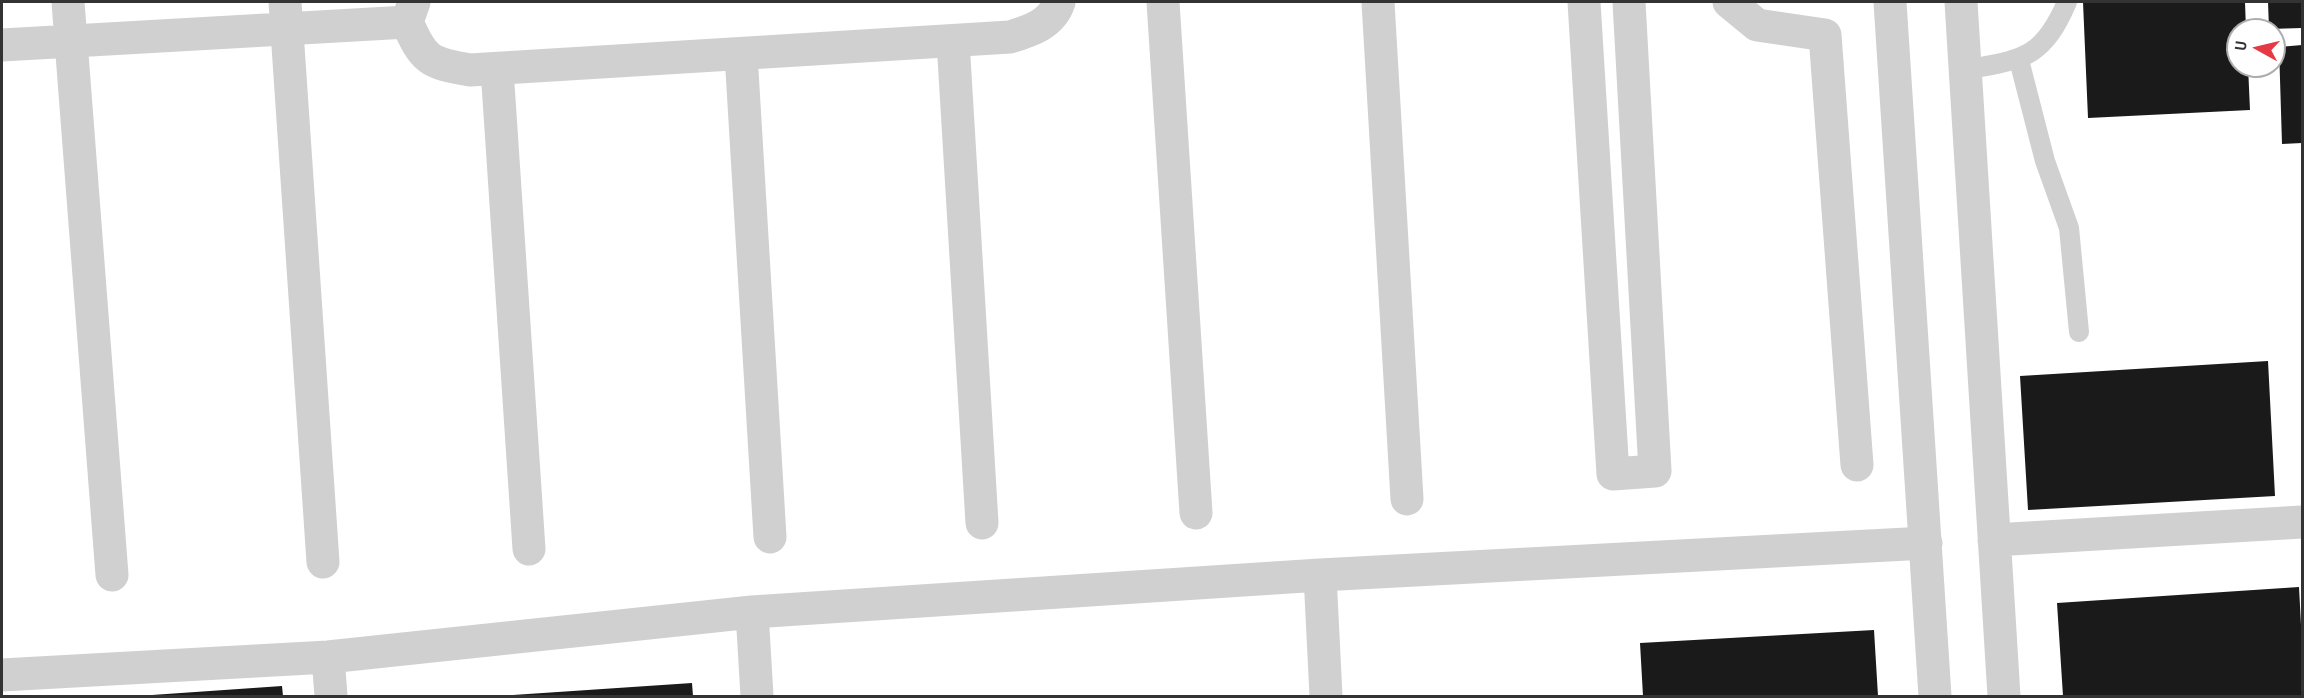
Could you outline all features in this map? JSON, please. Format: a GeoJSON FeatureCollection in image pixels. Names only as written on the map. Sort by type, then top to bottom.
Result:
{"type":"FeatureCollection","features":[{"type":"Feature","properties":{"kind":"street"},"geometry":{"type":"LineString","coordinates":[[68,2],[112,575]]}},
{"type":"Feature","properties":{"kind":"street"},"geometry":{"type":"LineString","coordinates":[[2,45],[70,41],[286,15],[411,12],[419,49],[439,65],[470,70],[497,69],[1010,38],[1035,29],[1056,12],[1059,2]]}},
{"type":"Feature","properties":{"kind":"street"},"geometry":{"type":"LineString","coordinates":[[1163,2],[1196,513]]}},
{"type":"Feature","properties":{"kind":"street"},"geometry":{"type":"LineString","coordinates":[[1378,2],[1407,499]]}},
{"type":"Feature","properties":{"kind":"street"},"geometry":{"type":"LineString","coordinates":[[1584,2],[1613,474],[1655,471],[1629,2]]}},
{"type":"Feature","properties":{"kind":"street"},"geometry":{"type":"LineString","coordinates":[[1729,2],[1757,25],[1825,35],[1857,465]]}},
{"type":"Feature","properties":{"kind":"street"},"geometry":{"type":"LineString","coordinates":[[1890,2],[1935,696]]}},
{"type":"Feature","properties":{"kind":"street"},"geometry":{"type":"LineString","coordinates":[[1961,2],[2004,696]]}},
{"type":"Feature","properties":{"kind":"street"},"geometry":{"type":"LineString","coordinates":[[286,15],[323,561]]}},
{"type":"Feature","properties":{"kind":"street"},"geometry":{"type":"LineString","coordinates":[[953,41],[982,523]]}},
{"type":"Feature","properties":{"kind":"street"},"geometry":{"type":"LineString","coordinates":[[741,54],[770,537]]}},
{"type":"Feature","properties":{"kind":"street"},"geometry":{"type":"LineString","coordinates":[[497,69],[529,549]]}},
{"type":"Feature","properties":{"kind":"street"},"geometry":{"type":"LineString","coordinates":[[1994,540],[2302,522]]}},
{"type":"Feature","properties":{"kind":"street"},"geometry":{"type":"LineString","coordinates":[[2,675],[328,657],[752,612],[1320,575],[1926,543]]}},
{"type":"Feature","properties":{"kind":"street"},"geometry":{"type":"LineString","coordinates":[[1320,575],[1326,696]]}},
{"type":"Feature","properties":{"kind":"street"},"geometry":{"type":"LineString","coordinates":[[752,612],[757,696]]}},
{"type":"Feature","properties":{"kind":"street"},"geometry":{"type":"LineString","coordinates":[[328,657],[331,696]]}},
{"type":"Feature","properties":{"kind":"lane"},"geometry":{"type":"LineString","coordinates":[[1965,69],[2019,60],[2034,51],[2051,32],[2067,2]]}},
{"type":"Feature","properties":{"kind":"lane"},"geometry":{"type":"LineString","coordinates":[[2019,60],[2046,161],[2069,228],[2079,332]]}},
{"type":"Feature","properties":{"kind":"building"},"geometry":{"type":"Polygon","coordinates":[[[2083,2],[2245,2],[2246,18],[2226,18],[2226,78],[2249,78],[2250,110],[2088,118],[2083,2]]]}},
{"type":"Feature","properties":{"kind":"building"},"geometry":{"type":"Polygon","coordinates":[[[2268,2],[2302,2],[2302,28],[2286,28],[2286,18],[2269,18],[2268,2]]]}},
{"type":"Feature","properties":{"kind":"building"},"geometry":{"type":"Polygon","coordinates":[[[2302,45],[2302,143],[2282,144],[2280,78],[2286,78],[2286,46],[2302,45]]]}},
{"type":"Feature","properties":{"kind":"building"},"geometry":{"type":"Polygon","coordinates":[[[2268,361],[2275,496],[2028,510],[2020,376],[2268,361]]]}},
{"type":"Feature","properties":{"kind":"building"},"geometry":{"type":"Polygon","coordinates":[[[2299,587],[2302,696],[2063,696],[2057,603],[2299,587]]]}},
{"type":"Feature","properties":{"kind":"building"},"geometry":{"type":"Polygon","coordinates":[[[1874,630],[1878,696],[1643,696],[1640,643],[1874,630]]]}},
{"type":"Feature","properties":{"kind":"building"},"geometry":{"type":"Polygon","coordinates":[[[692,683],[693,696],[513,696],[513,695],[692,683]]]}},
{"type":"Feature","properties":{"kind":"building"},"geometry":{"type":"Polygon","coordinates":[[[282,686],[283,696],[152,696],[152,695],[282,686]]]}}]}
